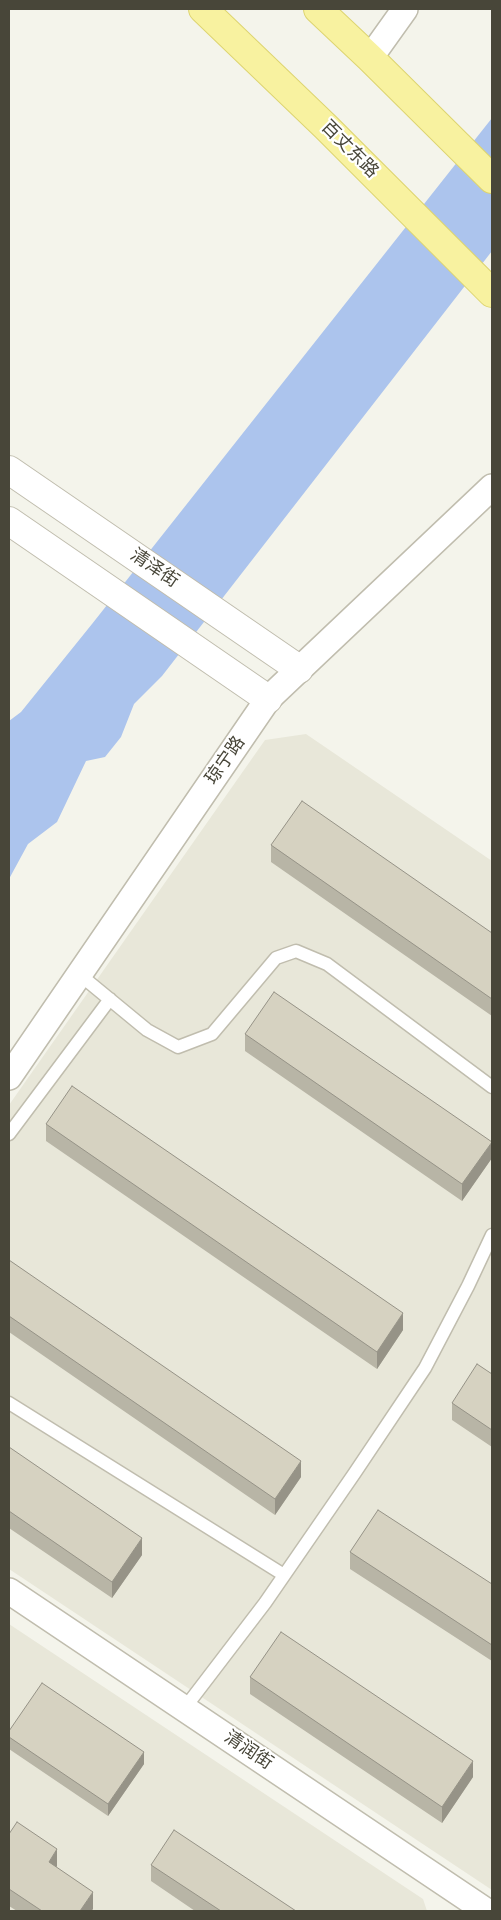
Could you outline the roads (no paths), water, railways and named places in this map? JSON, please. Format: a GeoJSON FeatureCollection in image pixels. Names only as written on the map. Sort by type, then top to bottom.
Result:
{"type":"FeatureCollection","features":[{"type":"Feature","properties":{"kind":"main road","name":"百丈东路"},"geometry":{"type":"LineString","coordinates":[[203,9],[326,127],[492,293]]}},
{"type":"Feature","properties":{"kind":"main road"},"geometry":{"type":"LineString","coordinates":[[318,9],[492,179]]}},
{"type":"Feature","properties":{"kind":"street"},"geometry":{"type":"LineString","coordinates":[[370,58],[405,9]]}},
{"type":"Feature","properties":{"kind":"street","name":"清泽街"},"geometry":{"type":"LineString","coordinates":[[9,470],[299,669]]}},
{"type":"Feature","properties":{"kind":"street","name":"琼宁路"},"geometry":{"type":"LineString","coordinates":[[9,1077],[268,699],[492,487]]}},
{"type":"Feature","properties":{"kind":"street"},"geometry":{"type":"LineString","coordinates":[[9,521],[268,699]]}},
{"type":"Feature","properties":{"kind":"street","name":"清润街"},"geometry":{"type":"LineString","coordinates":[[9,1591],[486,1911]]}},
{"type":"Feature","properties":{"kind":"lane"},"geometry":{"type":"LineString","coordinates":[[79,974],[147,1030],[178,1048],[212,1034],[276,958],[296,951],[327,964],[492,1087]]}},
{"type":"Feature","properties":{"kind":"lane"},"geometry":{"type":"LineString","coordinates":[[9,1134],[110,999]]}},
{"type":"Feature","properties":{"kind":"lane"},"geometry":{"type":"LineString","coordinates":[[184,1709],[284,1576],[425,1368],[468,1286],[492,1235]]}},
{"type":"Feature","properties":{"kind":"lane"},"geometry":{"type":"LineString","coordinates":[[9,1403],[284,1576]]}},
{"type":"Feature","properties":{"kind":"water"},"geometry":{"type":"Polygon","coordinates":[[[492,118],[492,251],[162,676],[134,704],[121,737],[105,757],[86,761],[57,822],[28,844],[9,879],[9,721],[21,712],[92,624],[492,118]]]}}]}
